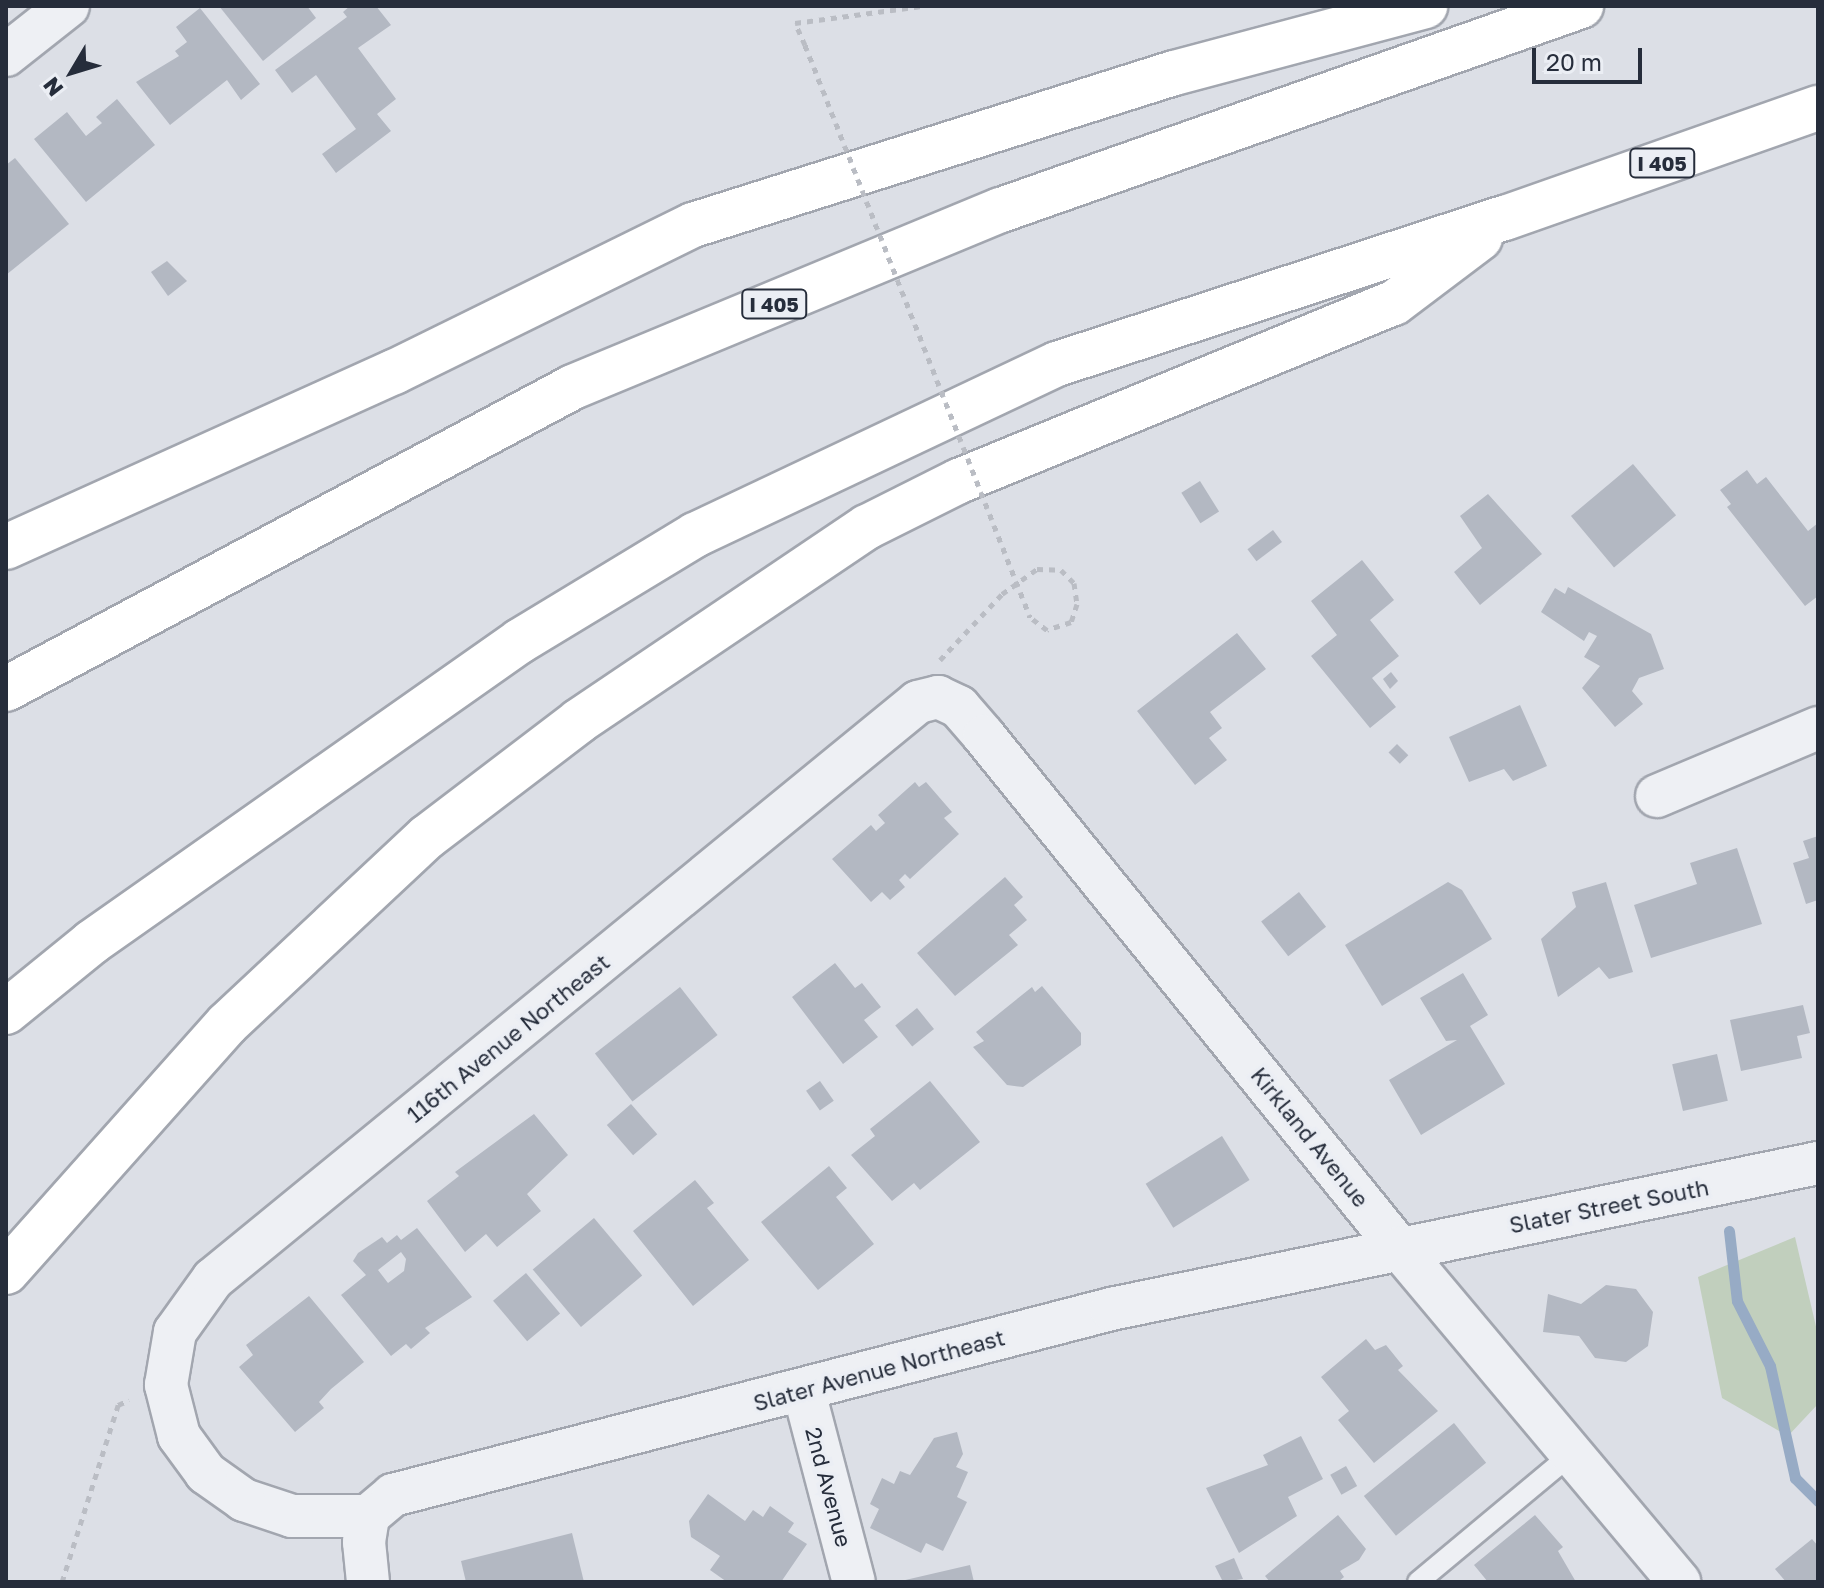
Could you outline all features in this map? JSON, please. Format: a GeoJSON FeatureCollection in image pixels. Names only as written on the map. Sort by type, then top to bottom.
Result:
{"type":"FeatureCollection","features":[{"type":"Feature","properties":{"kind":"highway"},"geometry":{"type":"LineString","coordinates":[[6,547],[394,372],[693,225],[1174,73],[1425,6]]}},
{"type":"Feature","properties":{"kind":"highway","name":"I 405"},"geometry":{"type":"LineString","coordinates":[[6,689],[573,387],[1001,210],[1581,6]]}},
{"type":"Feature","properties":{"kind":"highway","name":"I 405"},"geometry":{"type":"LineString","coordinates":[[6,1012],[92,942],[520,641],[695,535],[1057,364],[1505,218],[1818,108]]}},
{"type":"Feature","properties":{"kind":"highway"},"geometry":{"type":"LineString","coordinates":[[6,1272],[85,1187],[157,1098],[238,1014],[427,837],[579,721],[867,527],[959,481],[1394,303],[1505,218]]}},
{"type":"Feature","properties":{"kind":"street"},"geometry":{"type":"LineString","coordinates":[[6,55],[68,6]]}},
{"type":"Feature","properties":{"kind":"street","name":"Kirkland Avenue"},"geometry":{"type":"LineString","coordinates":[[938,697],[959,707],[984,736],[1399,1248],[1679,1582]]}},
{"type":"Feature","properties":{"kind":"street","name":"116th Avenue Northeast"},"geometry":{"type":"LineString","coordinates":[[368,1516],[292,1516],[244,1500],[206,1473],[179,1436],[166,1385],[175,1332],[213,1279],[918,702],[938,697]]}},
{"type":"Feature","properties":{"kind":"street"},"geometry":{"type":"LineString","coordinates":[[1657,796],[1818,728]]}},
{"type":"Feature","properties":{"kind":"street","name":"Slater Street South"},"geometry":{"type":"LineString","coordinates":[[1399,1248],[1818,1163]]}},
{"type":"Feature","properties":{"kind":"street","name":"Slater Avenue Northeast"},"geometry":{"type":"LineString","coordinates":[[368,1516],[393,1495],[804,1392],[1111,1309],[1399,1248]]}},
{"type":"Feature","properties":{"kind":"street","name":"2nd Avenue"},"geometry":{"type":"LineString","coordinates":[[804,1392],[854,1582]]}},
{"type":"Feature","properties":{"kind":"street"},"geometry":{"type":"LineString","coordinates":[[368,1516],[364,1542],[368,1582]]}},
{"type":"Feature","properties":{"kind":"lane"},"geometry":{"type":"LineString","coordinates":[[1418,1582],[1573,1453]]}},
{"type":"Feature","properties":{"kind":"path"},"geometry":{"type":"LineString","coordinates":[[922,6],[795,23],[805,45],[1030,617],[1047,630],[1071,622],[1077,604],[1074,583],[1061,570],[1037,569],[1002,594],[939,661],[938,697]]}},
{"type":"Feature","properties":{"kind":"path"},"geometry":{"type":"LineString","coordinates":[[62,1582],[118,1405],[166,1385]]}},
{"type":"Feature","properties":{"kind":"green space"},"geometry":{"type":"Polygon","coordinates":[[[1795,1237],[1818,1335],[1818,1404],[1788,1436],[1722,1398],[1698,1277],[1795,1237]]]}},
{"type":"Feature","properties":{"kind":"building"},"geometry":{"type":"Polygon","coordinates":[[[219,6],[307,6],[316,18],[263,61],[219,6]]]}},
{"type":"Feature","properties":{"kind":"building"},"geometry":{"type":"Polygon","coordinates":[[[350,6],[376,6],[391,25],[358,48],[396,99],[377,114],[391,131],[336,173],[322,154],[356,129],[316,75],[292,93],[275,70],[347,17],[343,12],[350,6]]]}},
{"type":"Feature","properties":{"kind":"building"},"geometry":{"type":"Polygon","coordinates":[[[200,8],[260,84],[241,100],[227,80],[170,125],[136,82],[179,56],[175,51],[187,42],[176,27],[200,8]]]}},
{"type":"Feature","properties":{"kind":"building"},"geometry":{"type":"Polygon","coordinates":[[[117,99],[155,145],[86,202],[34,139],[67,112],[86,136],[102,123],[96,117],[117,99]]]}},
{"type":"Feature","properties":{"kind":"building"},"geometry":{"type":"Polygon","coordinates":[[[15,158],[69,224],[6,275],[6,165],[15,158]]]}},
{"type":"Feature","properties":{"kind":"building"},"geometry":{"type":"Polygon","coordinates":[[[167,261],[187,281],[168,296],[151,272],[167,261]]]}},
{"type":"Feature","properties":{"kind":"building"},"geometry":{"type":"Polygon","coordinates":[[[1633,464],[1676,515],[1614,567],[1571,516],[1633,464]]]}},
{"type":"Feature","properties":{"kind":"building"},"geometry":{"type":"Polygon","coordinates":[[[1747,470],[1757,484],[1766,477],[1808,531],[1818,523],[1818,596],[1805,606],[1727,507],[1731,504],[1720,490],[1747,470]]]}},
{"type":"Feature","properties":{"kind":"building"},"geometry":{"type":"Polygon","coordinates":[[[1200,481],[1219,512],[1200,523],[1181,493],[1200,481]]]}},
{"type":"Feature","properties":{"kind":"building"},"geometry":{"type":"Polygon","coordinates":[[[1488,494],[1542,554],[1480,605],[1454,572],[1482,548],[1460,516],[1488,494]]]}},
{"type":"Feature","properties":{"kind":"building"},"geometry":{"type":"Polygon","coordinates":[[[1273,530],[1282,542],[1256,561],[1247,549],[1273,530]]]}},
{"type":"Feature","properties":{"kind":"building"},"geometry":{"type":"Polygon","coordinates":[[[1362,560],[1394,600],[1370,620],[1399,656],[1372,678],[1396,707],[1370,728],[1311,656],[1337,635],[1311,601],[1362,560]]]}},
{"type":"Feature","properties":{"kind":"building"},"geometry":{"type":"Polygon","coordinates":[[[1568,587],[1651,634],[1664,669],[1639,678],[1632,691],[1643,704],[1615,727],[1582,688],[1600,666],[1584,657],[1597,636],[1589,632],[1584,641],[1541,612],[1555,588],[1565,594],[1568,587]]]}},
{"type":"Feature","properties":{"kind":"building"},"geometry":{"type":"Polygon","coordinates":[[[1237,633],[1266,669],[1210,712],[1222,728],[1209,738],[1227,760],[1195,785],[1137,711],[1237,633]]]}},
{"type":"Feature","properties":{"kind":"building"},"geometry":{"type":"Polygon","coordinates":[[[1391,672],[1398,681],[1390,689],[1383,679],[1391,672]]]}},
{"type":"Feature","properties":{"kind":"building"},"geometry":{"type":"Polygon","coordinates":[[[1520,705],[1547,766],[1513,781],[1504,769],[1469,782],[1449,737],[1520,705]]]}},
{"type":"Feature","properties":{"kind":"building"},"geometry":{"type":"Polygon","coordinates":[[[1397,744],[1408,755],[1400,764],[1389,752],[1397,744]]]}},
{"type":"Feature","properties":{"kind":"building"},"geometry":{"type":"Polygon","coordinates":[[[915,782],[919,787],[926,782],[952,812],[944,818],[959,834],[910,879],[905,874],[899,880],[905,887],[890,900],[882,892],[871,902],[832,859],[871,825],[876,831],[885,823],[878,815],[915,782]]]}},
{"type":"Feature","properties":{"kind":"building"},"geometry":{"type":"Polygon","coordinates":[[[1818,836],[1818,900],[1806,904],[1793,863],[1809,858],[1803,841],[1818,836]]]}},
{"type":"Feature","properties":{"kind":"building"},"geometry":{"type":"Polygon","coordinates":[[[1737,848],[1762,924],[1651,958],[1634,905],[1697,884],[1690,863],[1737,848]]]}},
{"type":"Feature","properties":{"kind":"building"},"geometry":{"type":"Polygon","coordinates":[[[1005,877],[1023,897],[1014,905],[1027,920],[1009,935],[1018,945],[955,996],[917,953],[1005,877]]]}},
{"type":"Feature","properties":{"kind":"building"},"geometry":{"type":"Polygon","coordinates":[[[1448,882],[1462,890],[1492,939],[1382,1006],[1345,945],[1448,882]]]}},
{"type":"Feature","properties":{"kind":"building"},"geometry":{"type":"Polygon","coordinates":[[[1606,882],[1633,972],[1609,979],[1599,967],[1558,997],[1541,939],[1576,907],[1572,892],[1606,882]]]}},
{"type":"Feature","properties":{"kind":"building"},"geometry":{"type":"Polygon","coordinates":[[[1299,892],[1326,927],[1288,956],[1261,922],[1299,892]]]}},
{"type":"Feature","properties":{"kind":"building"},"geometry":{"type":"Polygon","coordinates":[[[835,963],[855,988],[862,983],[881,1007],[864,1020],[878,1037],[843,1064],[792,997],[835,963]]]}},
{"type":"Feature","properties":{"kind":"building"},"geometry":{"type":"Polygon","coordinates":[[[1463,973],[1488,1015],[1470,1026],[1505,1084],[1421,1135],[1389,1080],[1457,1040],[1446,1041],[1420,998],[1463,973]]]}},
{"type":"Feature","properties":{"kind":"building"},"geometry":{"type":"Polygon","coordinates":[[[1042,986],[1081,1033],[1081,1045],[1023,1087],[1007,1085],[973,1047],[984,1041],[976,1032],[1032,987],[1035,992],[1042,986]]]}},
{"type":"Feature","properties":{"kind":"building"},"geometry":{"type":"Polygon","coordinates":[[[680,987],[718,1035],[632,1102],[595,1053],[680,987]]]}},
{"type":"Feature","properties":{"kind":"building"},"geometry":{"type":"Polygon","coordinates":[[[1803,1005],[1810,1033],[1797,1036],[1802,1058],[1741,1071],[1730,1020],[1803,1005]]]}},
{"type":"Feature","properties":{"kind":"building"},"geometry":{"type":"Polygon","coordinates":[[[917,1008],[934,1029],[912,1047],[895,1026],[917,1008]]]}},
{"type":"Feature","properties":{"kind":"building"},"geometry":{"type":"Polygon","coordinates":[[[1717,1054],[1728,1101],[1683,1111],[1672,1064],[1717,1054]]]}},
{"type":"Feature","properties":{"kind":"building"},"geometry":{"type":"Polygon","coordinates":[[[820,1081],[834,1101],[820,1110],[806,1091],[820,1081]]]}},
{"type":"Feature","properties":{"kind":"building"},"geometry":{"type":"Polygon","coordinates":[[[930,1081],[980,1142],[920,1190],[914,1183],[892,1201],[851,1155],[875,1136],[870,1129],[930,1081]]]}},
{"type":"Feature","properties":{"kind":"building"},"geometry":{"type":"Polygon","coordinates":[[[631,1104],[657,1134],[633,1155],[607,1125],[631,1104]]]}},
{"type":"Feature","properties":{"kind":"building"},"geometry":{"type":"Polygon","coordinates":[[[534,1114],[568,1155],[527,1194],[541,1211],[497,1247],[486,1234],[465,1252],[427,1201],[459,1176],[455,1172],[534,1114]]]}},
{"type":"Feature","properties":{"kind":"building"},"geometry":{"type":"Polygon","coordinates":[[[1222,1136],[1250,1180],[1173,1228],[1146,1184],[1222,1136]]]}},
{"type":"Feature","properties":{"kind":"building"},"geometry":{"type":"Polygon","coordinates":[[[829,1166],[847,1188],[836,1197],[874,1244],[818,1290],[761,1222],[829,1166]]]}},
{"type":"Feature","properties":{"kind":"building"},"geometry":{"type":"Polygon","coordinates":[[[695,1180],[714,1203],[707,1208],[749,1260],[693,1306],[633,1231],[695,1180]]]}},
{"type":"Feature","properties":{"kind":"building"},"geometry":{"type":"Polygon","coordinates":[[[594,1218],[642,1275],[581,1327],[533,1269],[594,1218]]]}},
{"type":"Feature","properties":{"kind":"building"},"geometry":{"type":"Polygon","coordinates":[[[417,1228],[472,1297],[425,1328],[430,1333],[411,1349],[406,1344],[391,1356],[341,1295],[366,1275],[353,1261],[358,1253],[382,1237],[387,1243],[397,1235],[401,1240],[417,1228]],[[401,1252],[378,1270],[388,1283],[404,1271],[406,1259],[401,1252]]]}},
{"type":"Feature","properties":{"kind":"building"},"geometry":{"type":"Polygon","coordinates":[[[526,1273],[560,1314],[527,1341],[493,1301],[526,1273]]]}},
{"type":"Feature","properties":{"kind":"building"},"geometry":{"type":"Polygon","coordinates":[[[1606,1285],[1636,1289],[1653,1312],[1648,1346],[1626,1362],[1595,1358],[1579,1336],[1543,1332],[1548,1294],[1581,1304],[1606,1285]]]}},
{"type":"Feature","properties":{"kind":"building"},"geometry":{"type":"Polygon","coordinates":[[[309,1296],[364,1362],[331,1389],[319,1402],[324,1408],[295,1432],[239,1367],[253,1355],[246,1345],[309,1296]]]}},
{"type":"Feature","properties":{"kind":"building"},"geometry":{"type":"Polygon","coordinates":[[[1366,1339],[1375,1350],[1386,1345],[1403,1366],[1398,1370],[1438,1411],[1374,1463],[1338,1420],[1349,1411],[1321,1377],[1366,1339]]]}},
{"type":"Feature","properties":{"kind":"building"},"geometry":{"type":"Polygon","coordinates":[[[1454,1423],[1486,1463],[1396,1536],[1364,1496],[1454,1423]]]}},
{"type":"Feature","properties":{"kind":"building"},"geometry":{"type":"Polygon","coordinates":[[[957,1432],[963,1454],[956,1467],[968,1472],[957,1497],[967,1502],[943,1551],[926,1543],[921,1553],[870,1528],[879,1509],[870,1504],[882,1478],[894,1484],[900,1471],[910,1475],[934,1438],[957,1432]]]}},
{"type":"Feature","properties":{"kind":"building"},"geometry":{"type":"Polygon","coordinates":[[[1301,1436],[1323,1479],[1288,1497],[1297,1516],[1239,1553],[1206,1488],[1268,1465],[1263,1455],[1301,1436]]]}},
{"type":"Feature","properties":{"kind":"building"},"geometry":{"type":"Polygon","coordinates":[[[1346,1466],[1357,1486],[1341,1495],[1330,1475],[1346,1466]]]}},
{"type":"Feature","properties":{"kind":"building"},"geometry":{"type":"Polygon","coordinates":[[[708,1494],[745,1521],[753,1510],[763,1517],[770,1506],[794,1523],[788,1532],[807,1544],[781,1582],[727,1582],[710,1570],[720,1556],[691,1537],[689,1521],[708,1494]]]}},
{"type":"Feature","properties":{"kind":"building"},"geometry":{"type":"Polygon","coordinates":[[[1338,1515],[1366,1549],[1359,1560],[1340,1571],[1344,1577],[1338,1582],[1270,1582],[1265,1576],[1338,1515]]]}},
{"type":"Feature","properties":{"kind":"building"},"geometry":{"type":"Polygon","coordinates":[[[1535,1515],[1563,1547],[1558,1551],[1576,1582],[1488,1582],[1474,1565],[1535,1515]]]}},
{"type":"Feature","properties":{"kind":"building"},"geometry":{"type":"Polygon","coordinates":[[[572,1533],[584,1582],[466,1582],[461,1561],[572,1533]]]}},
{"type":"Feature","properties":{"kind":"building"},"geometry":{"type":"Polygon","coordinates":[[[1812,1539],[1818,1546],[1818,1582],[1786,1582],[1775,1569],[1812,1539]]]}},
{"type":"Feature","properties":{"kind":"building"},"geometry":{"type":"Polygon","coordinates":[[[1234,1558],[1243,1579],[1223,1582],[1215,1566],[1234,1558]]]}},
{"type":"Feature","properties":{"kind":"building"},"geometry":{"type":"Polygon","coordinates":[[[970,1565],[974,1582],[901,1582],[901,1581],[970,1565]]]}},
{"type":"Feature","properties":{"kind":"waterway"},"geometry":{"type":"LineString","coordinates":[[1729,1231],[1737,1301],[1770,1366],[1795,1478],[1818,1501]]}}]}
